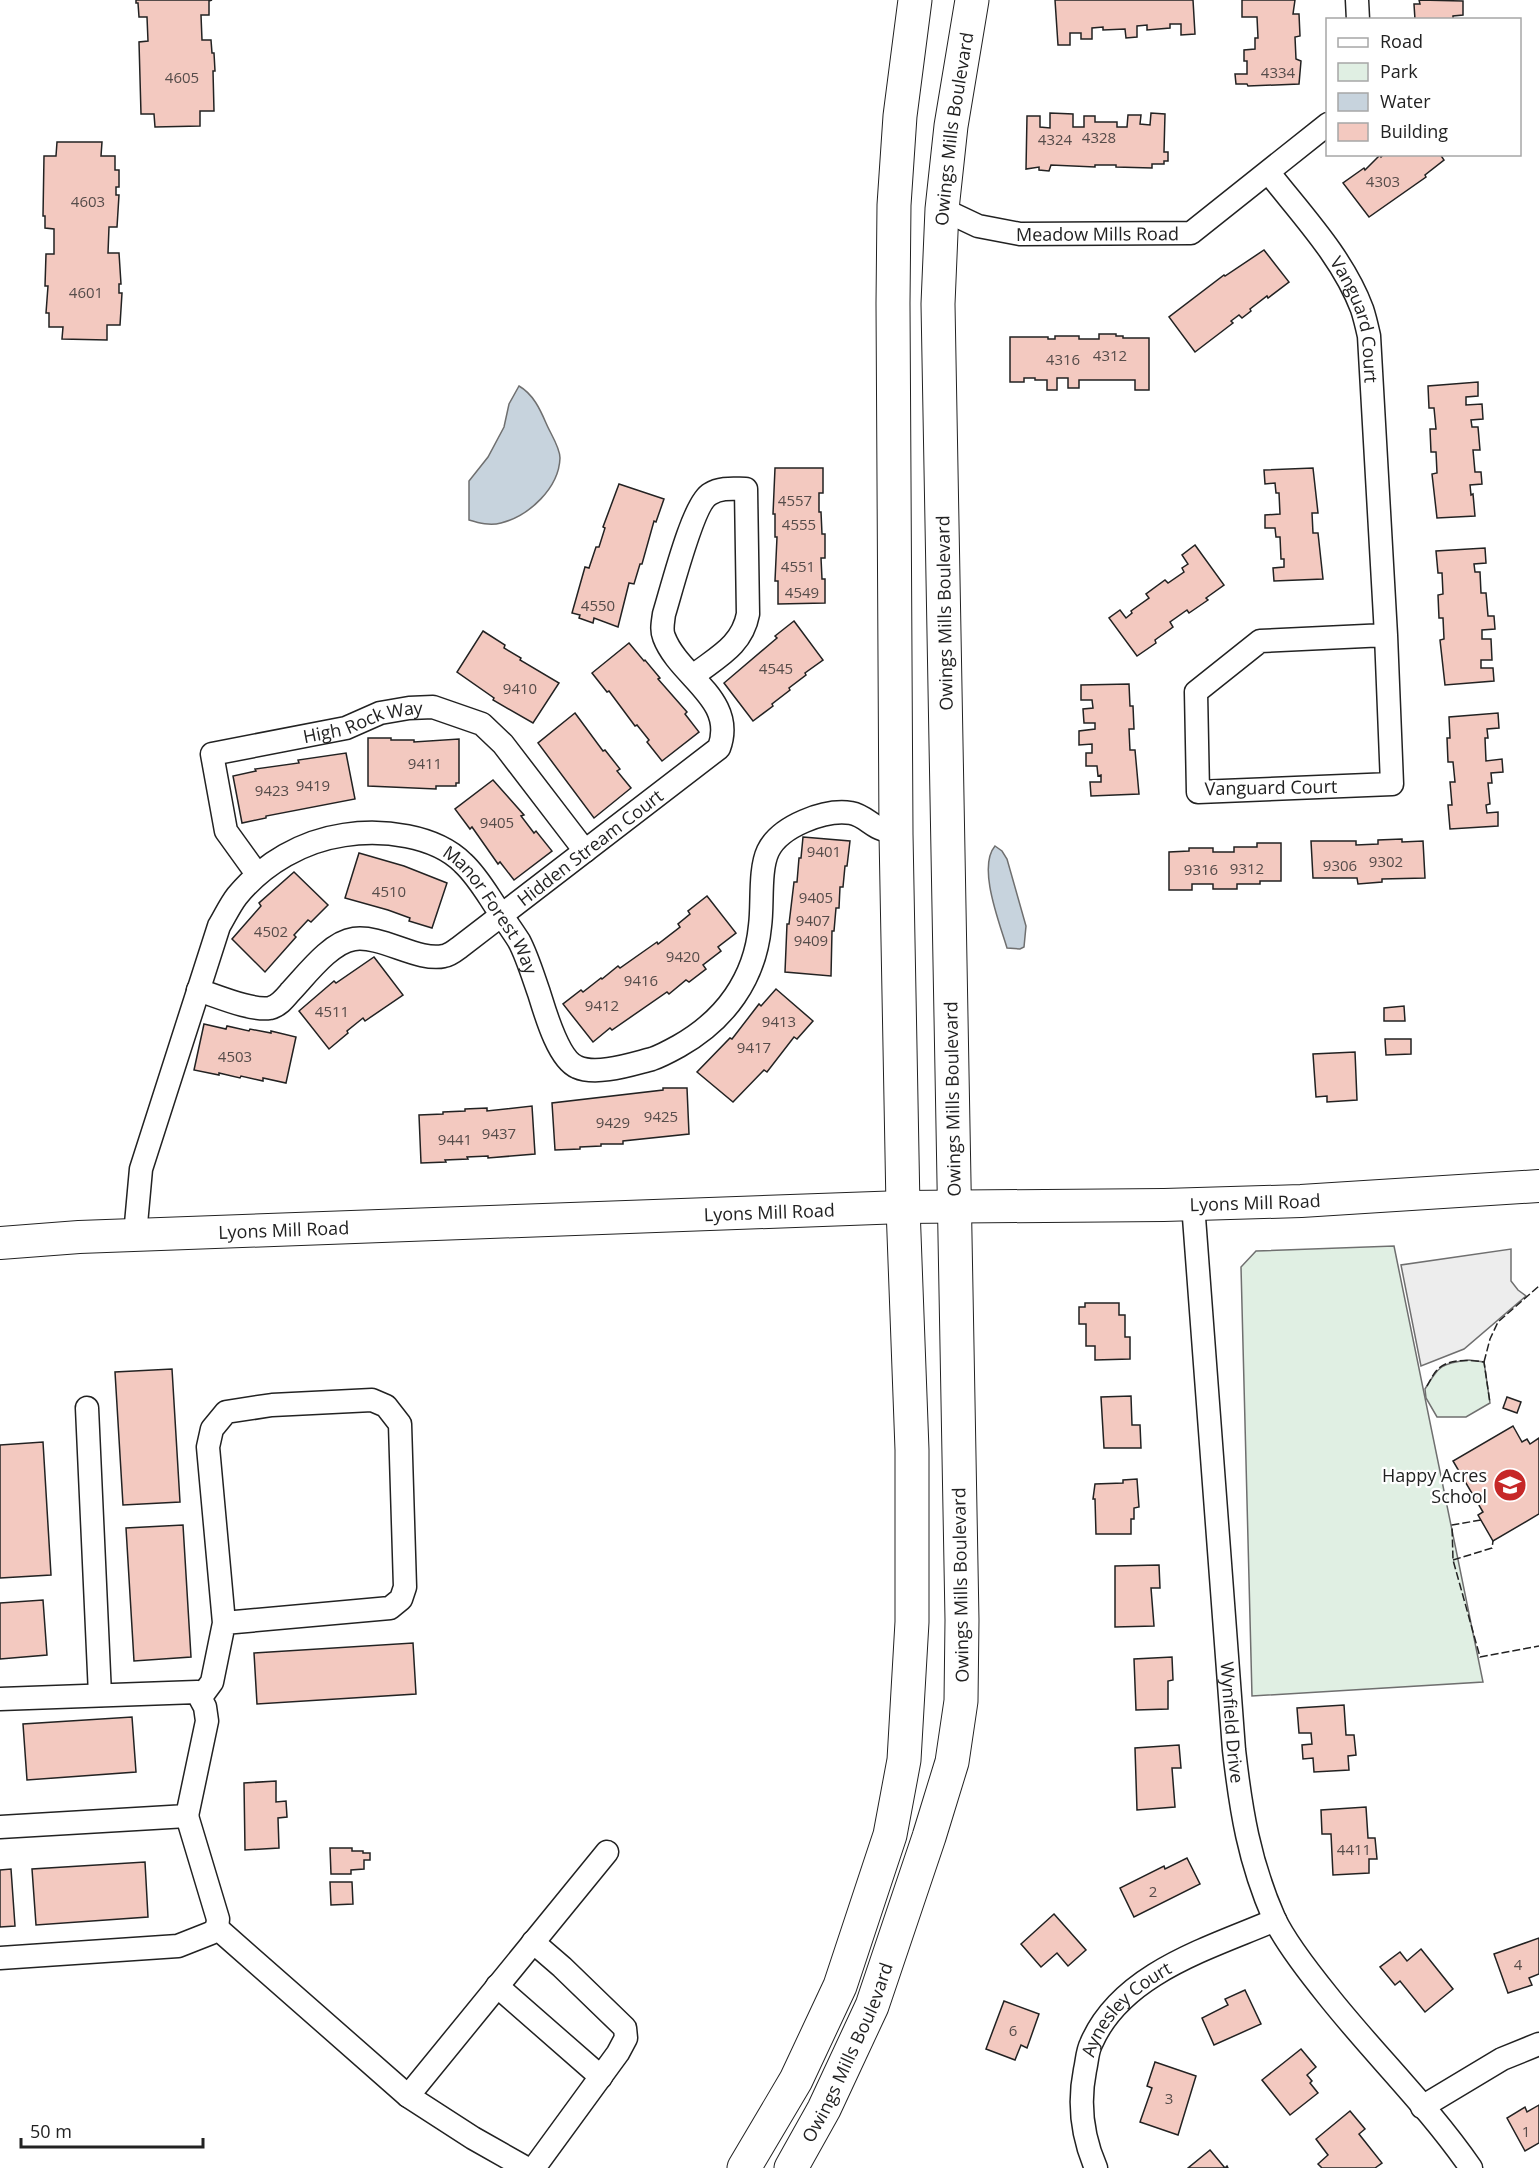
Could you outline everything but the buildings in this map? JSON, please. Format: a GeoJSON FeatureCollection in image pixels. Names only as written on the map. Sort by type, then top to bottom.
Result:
{"type":"FeatureCollection","features":[{"type":"Feature","properties":{"kind":"main road","name":"Owings Mills Boulevard"},"geometry":{"type":"LineString","coordinates":[[744,2168],[796,2080],[840,1986],[890,1835],[904,1760],[912,1622],[912,1450],[903,1207],[896,834],[894,205],[900,116],[915,0]]}},
{"type":"Feature","properties":{"kind":"main road","name":"Owings Mills Boulevard"},"geometry":{"type":"LineString","coordinates":[[791,2168],[824,2109],[872,2006],[929,1838],[952,1762],[961,1701],[962,1631],[938,304],[942,209],[951,126],[972,0]]}},
{"type":"Feature","properties":{"kind":"main road","name":"Lyons Mill Road"},"geometry":{"type":"LineString","coordinates":[[0,1243],[135,1235],[903,1207],[1302,1201],[1539,1186]]}},
{"type":"Feature","properties":{"kind":"street"},"geometry":{"type":"LineString","coordinates":[[1357,0],[1358,18]]}},
{"type":"Feature","properties":{"kind":"street","name":"Meadow Mills Road"},"geometry":{"type":"LineString","coordinates":[[942,209],[978,226],[1020,234],[1191,233],[1326,126]]}},
{"type":"Feature","properties":{"kind":"street","name":"Vanguard Court"},"geometry":{"type":"LineString","coordinates":[[1269,173],[1331,253],[1349,281],[1362,310],[1369,336],[1386,635],[1392,784],[1198,792],[1196,692],[1260,641],[1386,635]]}},
{"type":"Feature","properties":{"kind":"street","name":"Hidden Stream Court"},"geometry":{"type":"LineString","coordinates":[[198,990],[255,1008],[271,1008],[282,1002],[331,950],[343,941],[358,938],[432,956],[445,956],[502,916],[719,748],[723,737],[723,722],[716,705],[673,652],[664,637],[662,626],[697,509],[708,494],[722,489],[746,489],[748,614],[745,629],[739,640],[693,676]]}},
{"type":"Feature","properties":{"kind":"street","name":"High Rock Way"},"geometry":{"type":"LineString","coordinates":[[257,874],[226,831],[212,754],[346,728],[380,713],[409,708],[433,707],[482,724],[503,744],[585,851]]}},
{"type":"Feature","properties":{"kind":"street","name":"Manor Forest Way"},"geometry":{"type":"LineString","coordinates":[[135,1235],[141,1169],[219,926],[236,897],[257,874],[286,855],[311,843],[341,835],[370,832],[411,836],[462,861],[480,883],[520,943],[550,1029],[565,1055],[576,1067],[594,1070],[622,1067],[658,1057],[691,1039],[724,1012],[743,986],[755,957],[760,927],[764,863],[768,850],[776,840],[802,822],[819,815],[839,812],[854,814],[869,820],[876,827],[896,834]]}},
{"type":"Feature","properties":{"kind":"street","name":"Wynfield Drive"},"geometry":{"type":"LineString","coordinates":[[1193,1204],[1234,1750],[1241,1808],[1251,1857],[1275,1920],[1310,1974],[1471,2168]]}},
{"type":"Feature","properties":{"kind":"street"},"geometry":{"type":"LineString","coordinates":[[201,1697],[212,1682],[224,1623],[208,1447],[212,1429],[226,1412],[272,1405],[372,1400],[386,1406],[400,1424],[405,1587],[401,1599],[390,1608],[224,1623]]}},
{"type":"Feature","properties":{"kind":"street"},"geometry":{"type":"LineString","coordinates":[[87,1408],[100,1695]]}},
{"type":"Feature","properties":{"kind":"street"},"geometry":{"type":"LineString","coordinates":[[0,1699],[197,1692],[201,1697],[207,1721],[187,1816],[218,1919],[217,1928],[211,1933],[178,1946],[0,1958]]}},
{"type":"Feature","properties":{"kind":"street"},"geometry":{"type":"LineString","coordinates":[[0,1827],[187,1816]]}},
{"type":"Feature","properties":{"kind":"street"},"geometry":{"type":"LineString","coordinates":[[408,2096],[607,1852]]}},
{"type":"Feature","properties":{"kind":"street","name":"Aynesley Court"},"geometry":{"type":"LineString","coordinates":[[1096,2168],[1087,2147],[1080,2115],[1082,2082],[1090,2045],[1107,2014],[1162,1969],[1275,1920]]}},
{"type":"Feature","properties":{"kind":"street"},"geometry":{"type":"LineString","coordinates":[[217,1928],[408,2096],[473,2138],[526,2168]]}},
{"type":"Feature","properties":{"kind":"street"},"geometry":{"type":"LineString","coordinates":[[533,1942],[625,2028],[626,2038],[601,2077],[534,2168]]}},
{"type":"Feature","properties":{"kind":"street"},"geometry":{"type":"LineString","coordinates":[[497,1986],[601,2077]]}},
{"type":"Feature","properties":{"kind":"street"},"geometry":{"type":"LineString","coordinates":[[1422,2107],[1502,2059],[1539,2044]]}},
{"type":"Feature","properties":{"kind":"green space"},"geometry":{"type":"Polygon","coordinates":[[[1394,1246],[1483,1682],[1252,1696],[1241,1267],[1256,1251],[1394,1246]]]}},
{"type":"Feature","properties":{"kind":"green space"},"geometry":{"type":"Polygon","coordinates":[[[1469,1360],[1484,1362],[1490,1403],[1466,1417],[1437,1417],[1426,1398],[1425,1389],[1434,1375],[1446,1364],[1469,1360]]]}},
{"type":"Feature","properties":{"kind":"shaded area"},"geometry":{"type":"Polygon","coordinates":[[[1511,1249],[1511,1281],[1526,1296],[1464,1349],[1421,1366],[1401,1265],[1511,1249]]]}},
{"type":"Feature","properties":{"kind":"water"},"geometry":{"type":"Polygon","coordinates":[[[519,386],[536,402],[560,454],[554,480],[541,499],[512,519],[497,524],[469,520],[469,481],[488,457],[504,427],[509,404],[519,386]]]}},
{"type":"Feature","properties":{"kind":"water"},"geometry":{"type":"Polygon","coordinates":[[[995,846],[1007,859],[1026,926],[1024,947],[1020,949],[1007,948],[995,911],[988,867],[990,855],[995,846]]]}},
{"type":"Feature","properties":{"kind":"fence"},"geometry":{"type":"LineString","coordinates":[[1484,1362],[1490,1339],[1498,1322],[1539,1286]]}},
{"type":"Feature","properties":{"kind":"fence"},"geometry":{"type":"LineString","coordinates":[[1427,1386],[1436,1372],[1447,1363],[1466,1360],[1484,1362],[1490,1403]]}},
{"type":"Feature","properties":{"kind":"fence"},"geometry":{"type":"LineString","coordinates":[[1481,1520],[1452,1525],[1453,1560],[1480,1657],[1539,1646]]}},
{"type":"Feature","properties":{"kind":"fence"},"geometry":{"type":"LineString","coordinates":[[1453,1560],[1492,1548],[1493,1541]]}},
{"type":"Feature","properties":{"kind":"place","name":"Happy Acres School"},"geometry":{"type":"Point","coordinates":[1510,1485]}}]}
